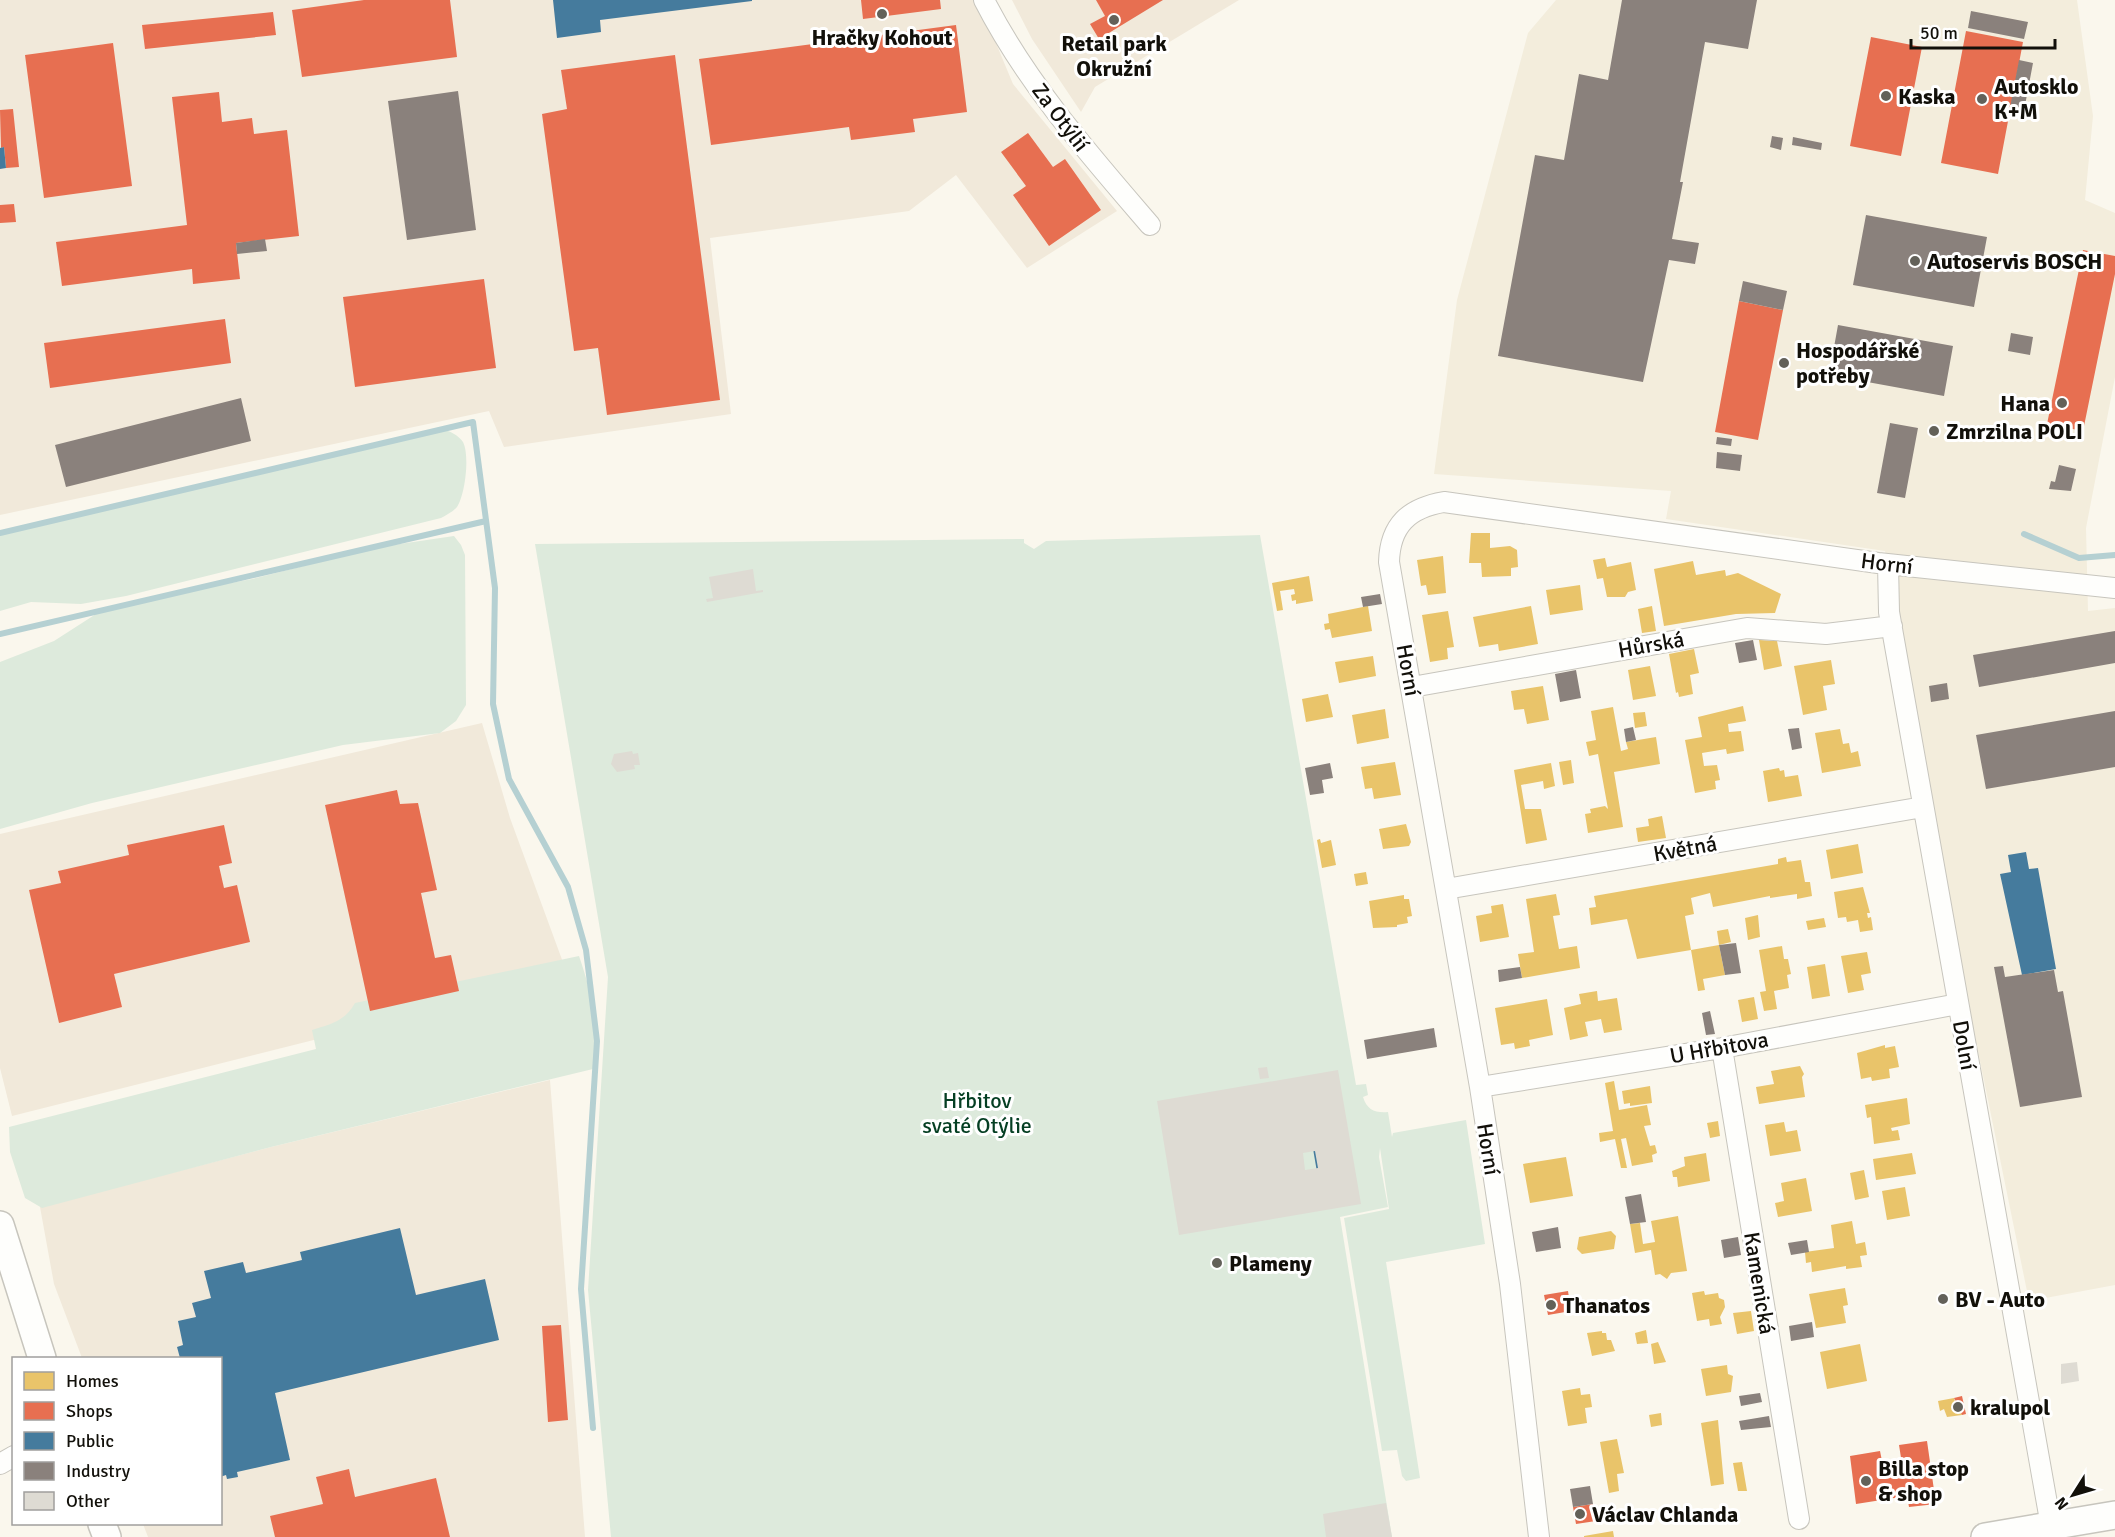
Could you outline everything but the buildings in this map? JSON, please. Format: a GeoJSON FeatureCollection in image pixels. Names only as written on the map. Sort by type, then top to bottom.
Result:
{"type":"FeatureCollection","features":[{"type":"Feature","properties":{"kind":"main road"},"geometry":{"type":"LineString","coordinates":[[0,1225],[41,1357]]}},
{"type":"Feature","properties":{"kind":"main road"},"geometry":{"type":"LineString","coordinates":[[1985,1537],[2115,1515]]}},
{"type":"Feature","properties":{"kind":"street","name":"Za Otýlií"},"geometry":{"type":"LineString","coordinates":[[984,0],[1003,36],[1071,134],[1150,225]]}},
{"type":"Feature","properties":{"kind":"street","name":"Horní"},"geometry":{"type":"LineString","coordinates":[[1539,1537],[1510,1284],[1480,1087],[1389,562],[1390,544],[1402,522],[1426,505],[1444,502],[1888,564],[2115,588]]}},
{"type":"Feature","properties":{"kind":"street","name":"Dolní"},"geometry":{"type":"LineString","coordinates":[[1888,564],[1892,626],[2051,1526]]}},
{"type":"Feature","properties":{"kind":"street","name":"Hůrská"},"geometry":{"type":"LineString","coordinates":[[1412,687],[1747,627],[1826,634],[1892,626]]}},
{"type":"Feature","properties":{"kind":"street","name":"Květná"},"geometry":{"type":"LineString","coordinates":[[1446,889],[1923,807]]}},
{"type":"Feature","properties":{"kind":"street","name":"U Hřbitova"},"geometry":{"type":"LineString","coordinates":[[1480,1087],[1722,1048],[1958,1004]]}},
{"type":"Feature","properties":{"kind":"street","name":"Kamenická"},"geometry":{"type":"LineString","coordinates":[[1722,1048],[1799,1519]]}},
{"type":"Feature","properties":{"kind":"shaded area"},"geometry":{"type":"Polygon","coordinates":[[[0,0],[978,0],[1013,84],[1117,211],[1027,268],[956,175],[909,211],[710,238],[731,414],[504,447],[489,411],[0,515],[0,0]]]}},
{"type":"Feature","properties":{"kind":"shaded area","name":"Retail park Okružní"},"geometry":{"type":"Polygon","coordinates":[[[1012,0],[1239,0],[1095,87],[1081,112],[1032,39],[1012,0]]]}},
{"type":"Feature","properties":{"kind":"shaded area"},"geometry":{"type":"Polygon","coordinates":[[[1556,0],[2077,0],[2093,116],[2085,200],[2115,213],[2115,377],[2086,528],[2088,611],[2115,608],[2115,1285],[2029,1301],[1969,1007],[1885,551],[1666,519],[1671,491],[1434,474],[1457,300],[1528,33],[1556,0]]]}},
{"type":"Feature","properties":{"kind":"shaded area"},"geometry":{"type":"Polygon","coordinates":[[[482,723],[510,818],[568,976],[12,1116],[0,1068],[0,834],[482,723]]]}},
{"type":"Feature","properties":{"kind":"shaded area"},"geometry":{"type":"Polygon","coordinates":[[[550,1080],[585,1537],[148,1537],[143,1525],[222,1525],[222,1357],[82,1357],[54,1284],[40,1207],[271,1147],[550,1080]]]}},
{"type":"Feature","properties":{"kind":"green space"},"geometry":{"type":"Polygon","coordinates":[[[443,429],[459,437],[463,442],[466,466],[460,501],[455,509],[441,518],[126,596],[81,604],[31,602],[0,611],[0,532],[351,448],[443,429]]]}},
{"type":"Feature","properties":{"kind":"green space","name":"Hřbitov svaté Otýlie"},"geometry":{"type":"Polygon","coordinates":[[[1260,535],[1356,1085],[1366,1084],[1368,1095],[1363,1097],[1369,1108],[1379,1112],[1388,1112],[1392,1137],[1393,1133],[1466,1120],[1485,1244],[1386,1262],[1420,1478],[1406,1481],[1402,1476],[1397,1450],[1382,1451],[1344,1218],[1389,1209],[1380,1148],[1379,1157],[1388,1207],[1340,1217],[1392,1537],[611,1537],[588,1290],[608,977],[535,544],[1024,539],[1024,543],[1034,549],[1046,541],[1260,535]]]}},
{"type":"Feature","properties":{"kind":"green space"},"geometry":{"type":"Polygon","coordinates":[[[454,536],[465,555],[466,705],[456,721],[440,733],[343,745],[92,803],[0,829],[0,662],[54,641],[96,614],[156,597],[252,579],[379,547],[454,536]]]}},
{"type":"Feature","properties":{"kind":"green space"},"geometry":{"type":"Polygon","coordinates":[[[579,956],[588,984],[596,1026],[593,1069],[271,1147],[42,1208],[25,1198],[10,1152],[9,1127],[316,1049],[312,1030],[342,1018],[355,1003],[579,956]]]}},
{"type":"Feature","properties":{"kind":"waterway"},"geometry":{"type":"LineString","coordinates":[[0,533],[473,422],[495,588],[493,704],[509,779],[568,887],[586,950],[597,1041],[581,1289],[593,1428]]}},
{"type":"Feature","properties":{"kind":"waterway"},"geometry":{"type":"LineString","coordinates":[[0,634],[486,521]]}},
{"type":"Feature","properties":{"kind":"waterway"},"geometry":{"type":"LineString","coordinates":[[2024,534],[2079,558],[2115,555]]}},
{"type":"Feature","properties":{"kind":"place","name":"Hračky Kohout"},"geometry":{"type":"Point","coordinates":[882,14]}},
{"type":"Feature","properties":{"kind":"place","name":"Retail park Okružní"},"geometry":{"type":"Point","coordinates":[1114,20]}},
{"type":"Feature","properties":{"kind":"place","name":"Kaska"},"geometry":{"type":"Point","coordinates":[1886,96]}},
{"type":"Feature","properties":{"kind":"place","name":"Autosklo K+M"},"geometry":{"type":"Point","coordinates":[1982,99]}},
{"type":"Feature","properties":{"kind":"place","name":"Autoservis BOSCH"},"geometry":{"type":"Point","coordinates":[1915,261]}},
{"type":"Feature","properties":{"kind":"place","name":"Hospodářské potřeby"},"geometry":{"type":"Point","coordinates":[1784,363]}},
{"type":"Feature","properties":{"kind":"place","name":"Hana"},"geometry":{"type":"Point","coordinates":[2062,403]}},
{"type":"Feature","properties":{"kind":"place","name":"Zmrzilna POLI"},"geometry":{"type":"Point","coordinates":[1934,431]}},
{"type":"Feature","properties":{"kind":"place","name":"Plameny"},"geometry":{"type":"Point","coordinates":[1217,1263]}},
{"type":"Feature","properties":{"kind":"place","name":"BV - Auto"},"geometry":{"type":"Point","coordinates":[1943,1299]}},
{"type":"Feature","properties":{"kind":"place","name":"Thanatos"},"geometry":{"type":"Point","coordinates":[1551,1305]}},
{"type":"Feature","properties":{"kind":"place","name":"kralupol"},"geometry":{"type":"Point","coordinates":[1958,1407]}},
{"type":"Feature","properties":{"kind":"place","name":"Billa stop & shop"},"geometry":{"type":"Point","coordinates":[1866,1481]}},
{"type":"Feature","properties":{"kind":"place","name":"Václav Chlanda"},"geometry":{"type":"Point","coordinates":[1580,1514]}}]}
